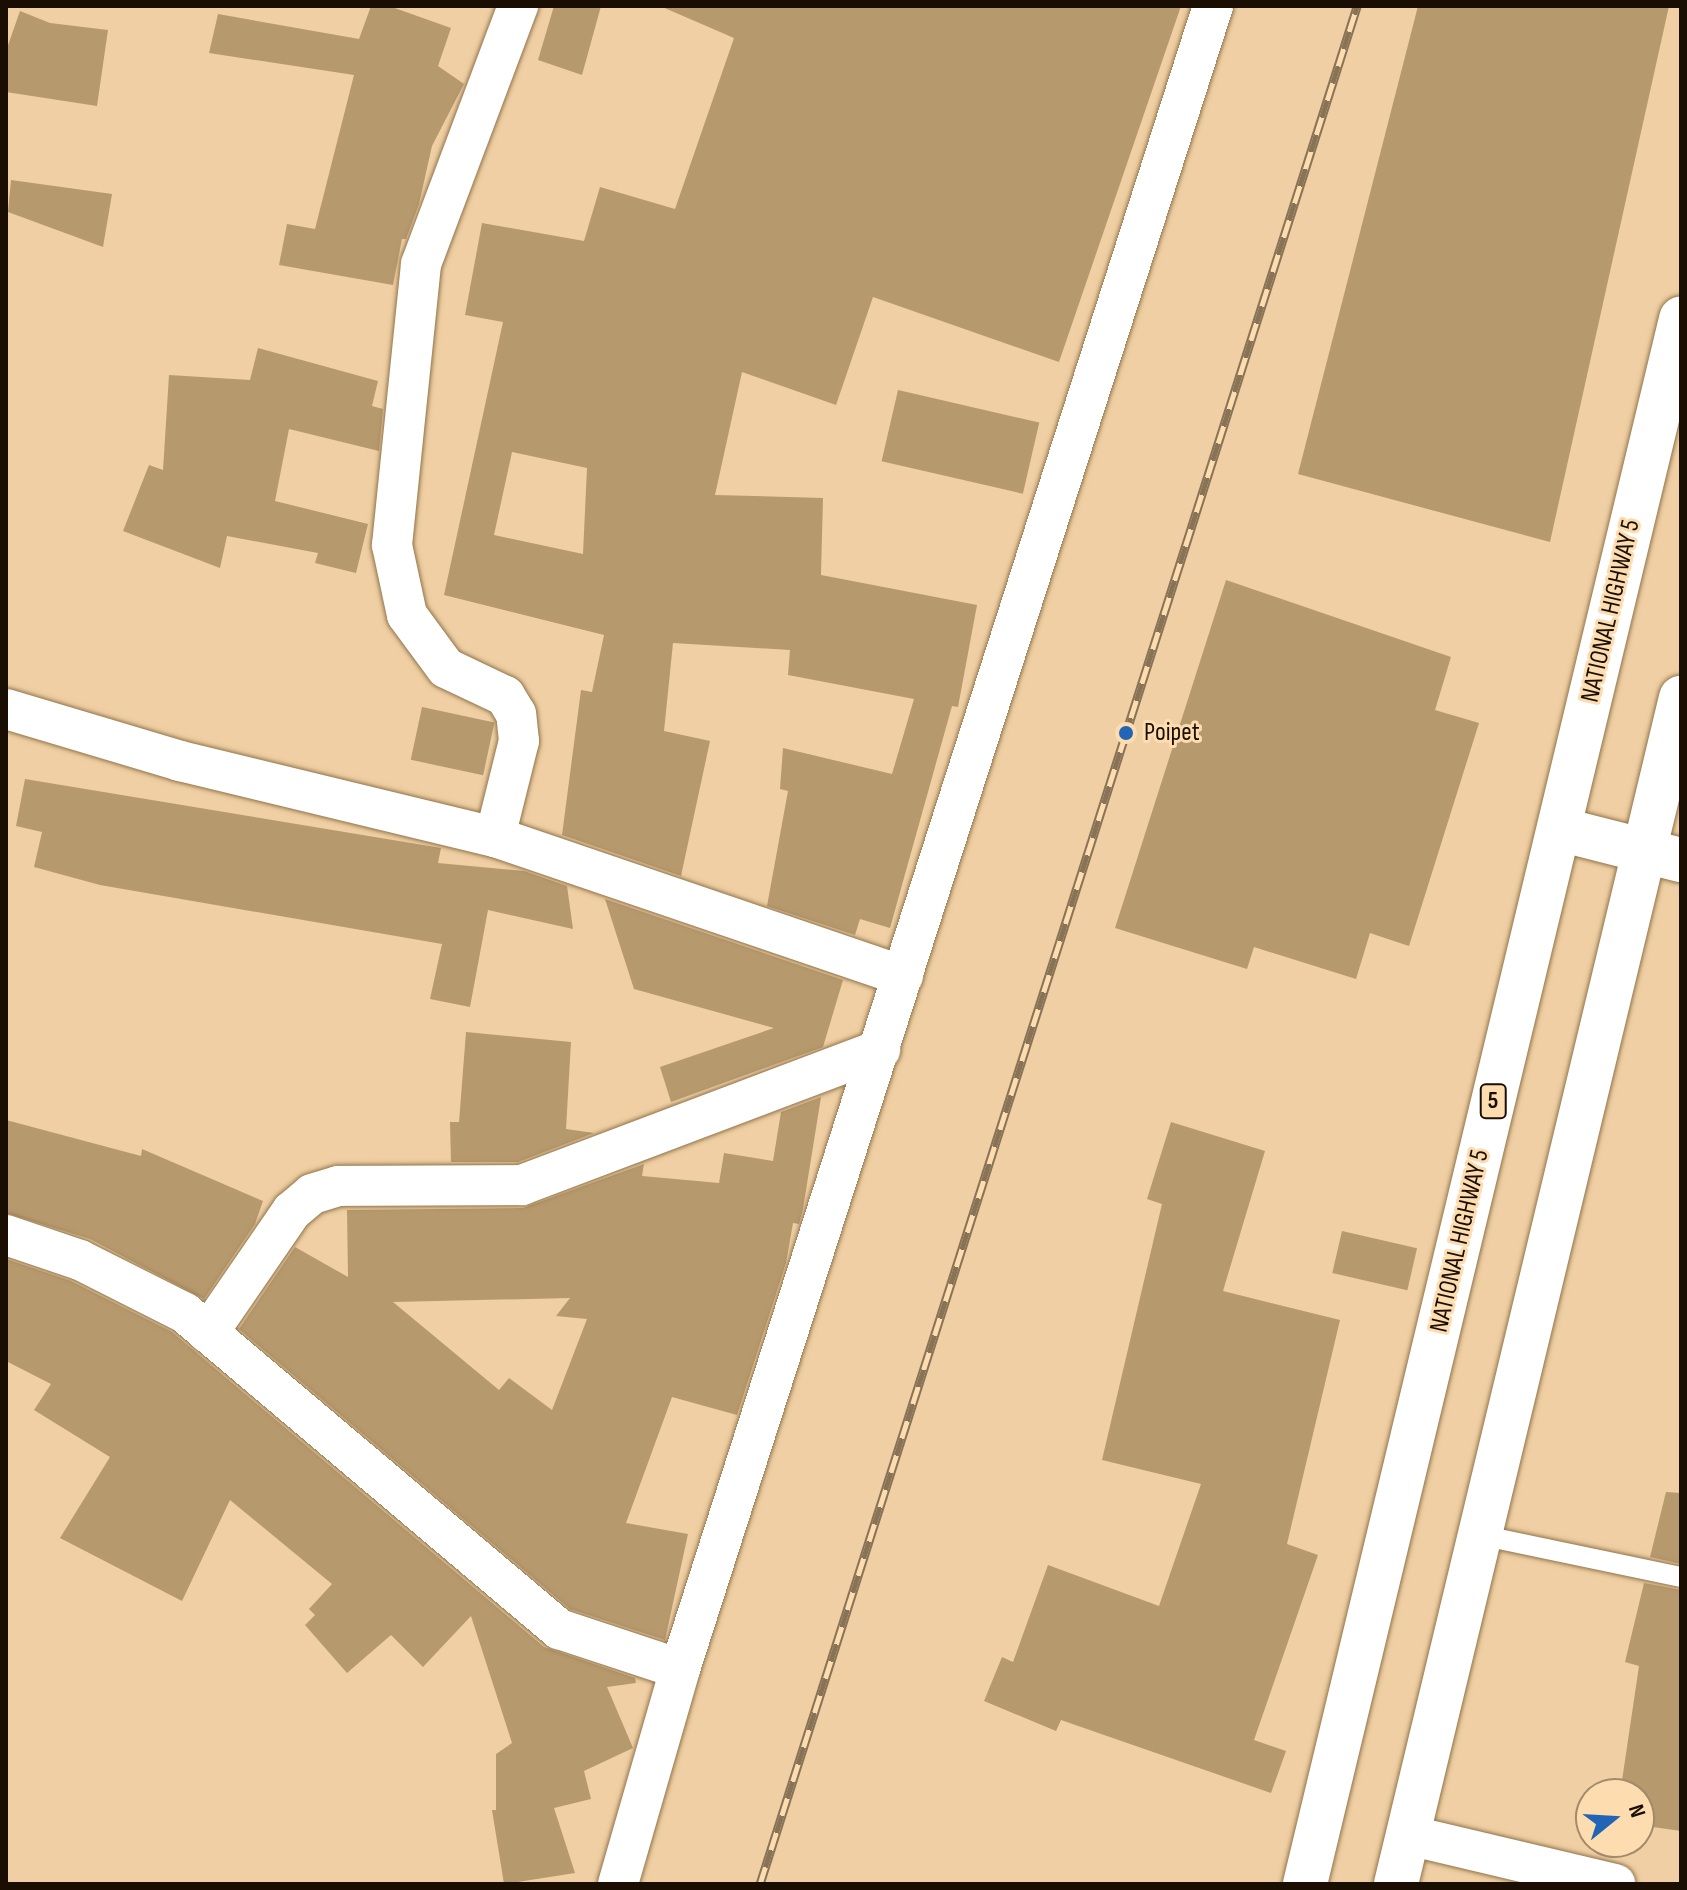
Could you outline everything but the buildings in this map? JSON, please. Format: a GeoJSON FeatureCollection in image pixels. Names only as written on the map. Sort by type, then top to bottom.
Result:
{"type":"FeatureCollection","features":[{"type":"Feature","properties":{"kind":"main road","name":"NATIONAL HIGHWAY 5"},"geometry":{"type":"LineString","coordinates":[[1305,1884],[1681,319]]}},
{"type":"Feature","properties":{"kind":"main road"},"geometry":{"type":"LineString","coordinates":[[1396,1884],[1480,1535],[1663,856],[1681,698]]}},
{"type":"Feature","properties":{"kind":"main road"},"geometry":{"type":"LineString","coordinates":[[1559,829],[1663,856]]}},
{"type":"Feature","properties":{"kind":"street"},"geometry":{"type":"LineString","coordinates":[[495,837],[519,741],[516,714],[505,696],[446,668],[407,615],[392,545],[421,264],[518,6]]}},
{"type":"Feature","properties":{"kind":"street"},"geometry":{"type":"LineString","coordinates":[[618,1884],[680,1669],[1213,6]]}},
{"type":"Feature","properties":{"kind":"street"},"geometry":{"type":"LineString","coordinates":[[6,709],[180,761],[495,837],[903,976]]}},
{"type":"Feature","properties":{"kind":"street"},"geometry":{"type":"LineString","coordinates":[[208,1333],[292,1211],[312,1194],[338,1186],[522,1185],[880,1050]]}},
{"type":"Feature","properties":{"kind":"street"},"geometry":{"type":"LineString","coordinates":[[6,1235],[80,1260],[185,1313],[559,1629],[680,1669]]}},
{"type":"Feature","properties":{"kind":"street"},"geometry":{"type":"LineString","coordinates":[[1408,1835],[1615,1884]]}},
{"type":"Feature","properties":{"kind":"lane"},"geometry":{"type":"LineString","coordinates":[[1480,1535],[1681,1577]]}},
{"type":"Feature","properties":{"kind":"railway"},"geometry":{"type":"LineString","coordinates":[[760,1884],[1357,6]]}},
{"type":"Feature","properties":{"kind":"place","name":"Poipet"},"geometry":{"type":"Point","coordinates":[1126,733]}}]}
